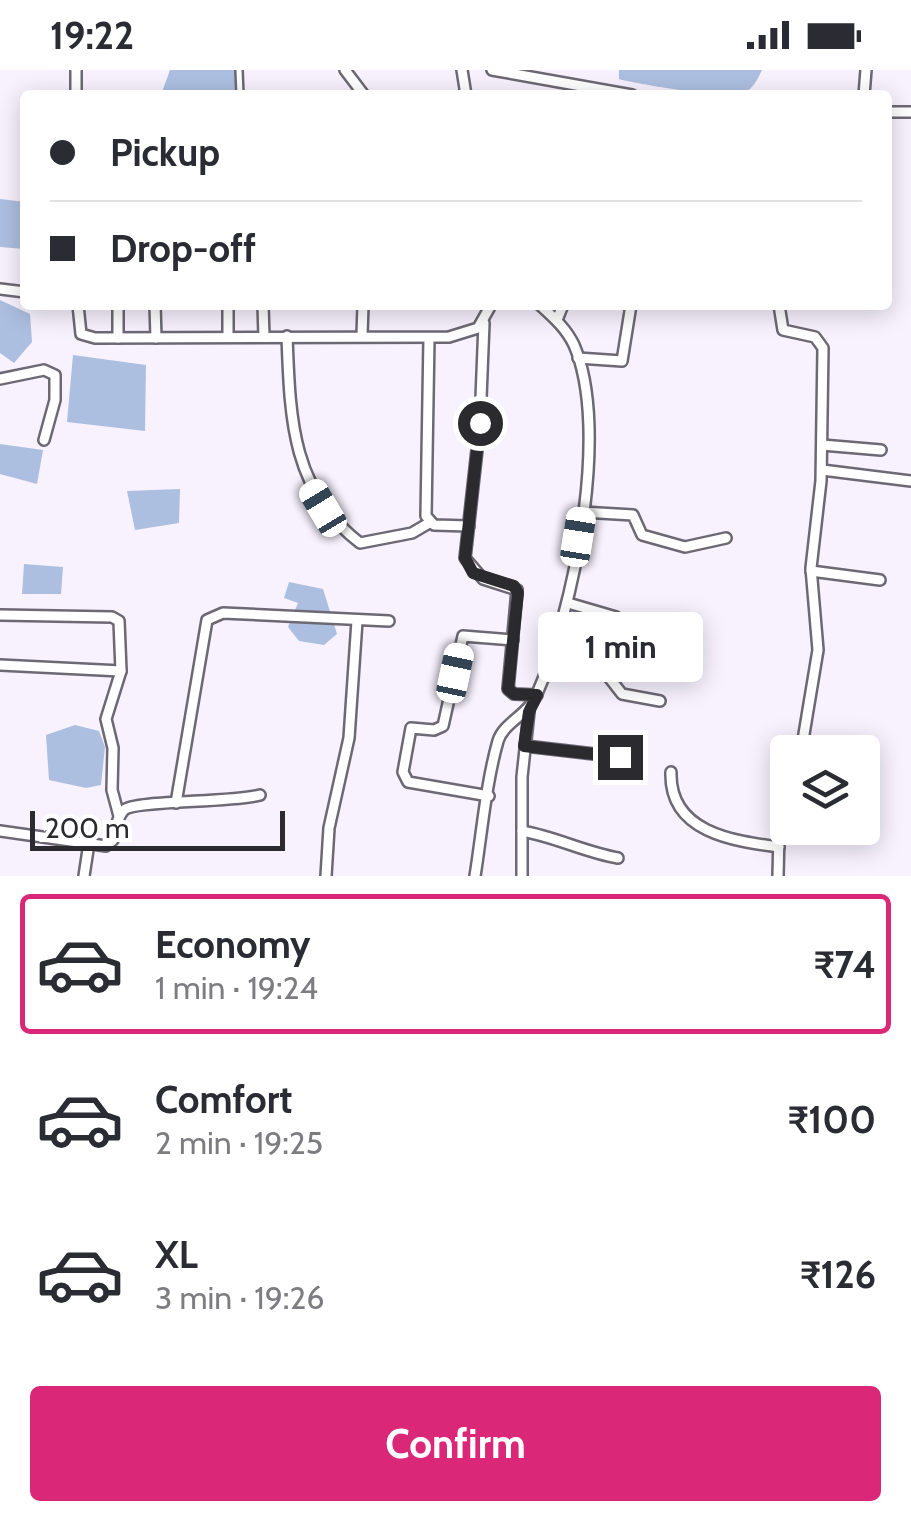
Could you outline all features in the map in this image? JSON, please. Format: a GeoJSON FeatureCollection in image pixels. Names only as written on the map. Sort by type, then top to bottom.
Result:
{"type":"FeatureCollection","features":[{"type":"Feature","properties":{"kind":"street"},"geometry":{"type":"LineString","coordinates":[[345,70],[360,90]]}},
{"type":"Feature","properties":{"kind":"street"},"geometry":{"type":"LineString","coordinates":[[492,70],[602,90]]}},
{"type":"Feature","properties":{"kind":"street"},"geometry":{"type":"LineString","coordinates":[[79,310],[81,334],[118,338],[362,335],[429,338],[466,334],[484,322]]}},
{"type":"Feature","properties":{"kind":"street"},"geometry":{"type":"LineString","coordinates":[[118,310],[118,338]]}},
{"type":"Feature","properties":{"kind":"street"},"geometry":{"type":"LineString","coordinates":[[154,310],[156,338]]}},
{"type":"Feature","properties":{"kind":"street"},"geometry":{"type":"LineString","coordinates":[[228,310],[228,337]]}},
{"type":"Feature","properties":{"kind":"street"},"geometry":{"type":"LineString","coordinates":[[263,310],[264,337]]}},
{"type":"Feature","properties":{"kind":"street"},"geometry":{"type":"LineString","coordinates":[[362,335],[363,310]]}},
{"type":"Feature","properties":{"kind":"street"},"geometry":{"type":"LineString","coordinates":[[489,310],[484,322],[468,566],[482,579],[514,586],[518,593],[508,689],[514,694],[537,695]]}},
{"type":"Feature","properties":{"kind":"street"},"geometry":{"type":"LineString","coordinates":[[522,876],[524,746],[529,712],[568,602],[582,512],[588,430],[578,358],[557,320],[546,310]]}},
{"type":"Feature","properties":{"kind":"street"},"geometry":{"type":"LineString","coordinates":[[557,320],[561,310]]}},
{"type":"Feature","properties":{"kind":"street"},"geometry":{"type":"LineString","coordinates":[[578,358],[622,361],[630,310]]}},
{"type":"Feature","properties":{"kind":"street"},"geometry":{"type":"LineString","coordinates":[[780,310],[783,330],[821,342],[822,470],[811,571],[818,650],[804,735]]}},
{"type":"Feature","properties":{"kind":"street"},"geometry":{"type":"LineString","coordinates":[[287,336],[299,456],[305,478],[323,508],[360,542],[412,533],[429,522],[469,526]]}},
{"type":"Feature","properties":{"kind":"street"},"geometry":{"type":"LineString","coordinates":[[429,338],[425,502],[429,522]]}},
{"type":"Feature","properties":{"kind":"street"},"geometry":{"type":"LineString","coordinates":[[0,379],[44,370],[55,376],[55,400],[44,440]]}},
{"type":"Feature","properties":{"kind":"street"},"geometry":{"type":"LineString","coordinates":[[822,445],[880,450]]}},
{"type":"Feature","properties":{"kind":"street"},"geometry":{"type":"LineString","coordinates":[[822,470],[911,480]]}},
{"type":"Feature","properties":{"kind":"street"},"geometry":{"type":"LineString","coordinates":[[582,512],[633,515],[642,535],[686,548],[726,538]]}},
{"type":"Feature","properties":{"kind":"street"},"geometry":{"type":"LineString","coordinates":[[811,571],[880,580]]}},
{"type":"Feature","properties":{"kind":"street"},"geometry":{"type":"LineString","coordinates":[[568,602],[616,617]]}},
{"type":"Feature","properties":{"kind":"street"},"geometry":{"type":"LineString","coordinates":[[176,804],[207,620],[223,613],[388,621]]}},
{"type":"Feature","properties":{"kind":"street"},"geometry":{"type":"LineString","coordinates":[[0,615],[116,618],[122,626],[122,671],[106,719],[113,748],[112,790],[119,816],[110,844],[0,831]]}},
{"type":"Feature","properties":{"kind":"street"},"geometry":{"type":"LineString","coordinates":[[326,876],[329,828],[349,738],[356,620]]}},
{"type":"Feature","properties":{"kind":"street"},"geometry":{"type":"LineString","coordinates":[[489,796],[408,782],[402,772],[411,728],[443,726],[463,636],[514,640]]}},
{"type":"Feature","properties":{"kind":"street"},"geometry":{"type":"LineString","coordinates":[[551,657],[608,676],[622,694],[660,702]]}},
{"type":"Feature","properties":{"kind":"street"},"geometry":{"type":"LineString","coordinates":[[0,665],[122,671]]}},
{"type":"Feature","properties":{"kind":"street"},"geometry":{"type":"LineString","coordinates":[[475,876],[499,738],[529,712]]}},
{"type":"Feature","properties":{"kind":"street"},"geometry":{"type":"LineString","coordinates":[[524,746],[620,757]]}},
{"type":"Feature","properties":{"kind":"street"},"geometry":{"type":"LineString","coordinates":[[671,772],[672,797],[695,823],[720,838],[779,847],[778,876]]}},
{"type":"Feature","properties":{"kind":"street"},"geometry":{"type":"LineString","coordinates":[[119,816],[140,803],[233,803],[260,796]]}},
{"type":"Feature","properties":{"kind":"street"},"geometry":{"type":"LineString","coordinates":[[522,831],[618,858]]}},
{"type":"Feature","properties":{"kind":"street"},"geometry":{"type":"LineString","coordinates":[[84,876],[89,843]]}},
{"type":"Feature","properties":{"kind":"water"},"geometry":{"type":"Polygon","coordinates":[[[170,70],[235,70],[237,90],[163,90],[170,70]]]}},
{"type":"Feature","properties":{"kind":"water"},"geometry":{"type":"Polygon","coordinates":[[[619,70],[762,70],[749,90],[682,90],[619,79],[619,70]]]}},
{"type":"Feature","properties":{"kind":"water"},"geometry":{"type":"Polygon","coordinates":[[[0,199],[20,201],[20,249],[0,247],[0,199]]]}},
{"type":"Feature","properties":{"kind":"water"},"geometry":{"type":"Polygon","coordinates":[[[0,300],[30,314],[32,342],[14,363],[0,353],[0,300]]]}},
{"type":"Feature","properties":{"kind":"water"},"geometry":{"type":"Polygon","coordinates":[[[73,355],[146,365],[145,431],[67,422],[73,355]]]}},
{"type":"Feature","properties":{"kind":"water"},"geometry":{"type":"Polygon","coordinates":[[[0,444],[43,450],[37,484],[0,474],[0,444]]]}},
{"type":"Feature","properties":{"kind":"water"},"geometry":{"type":"Polygon","coordinates":[[[180,489],[179,523],[135,530],[127,491],[180,489]]]}},
{"type":"Feature","properties":{"kind":"water"},"geometry":{"type":"Polygon","coordinates":[[[24,564],[63,567],[61,594],[22,594],[24,564]]]}},
{"type":"Feature","properties":{"kind":"water"},"geometry":{"type":"Polygon","coordinates":[[[289,582],[323,589],[337,634],[324,645],[299,641],[288,627],[298,603],[284,598],[289,582]]]}},
{"type":"Feature","properties":{"kind":"water"},"geometry":{"type":"Polygon","coordinates":[[[75,725],[99,731],[105,747],[101,785],[86,788],[49,780],[46,735],[75,725]]]}},
{"type":"Feature","properties":{"kind":"route"},"geometry":{"type":"LineString","coordinates":[[480,423],[465,558],[473,573],[482,579],[514,586],[518,593],[508,689],[514,694],[537,695],[529,712],[524,746],[620,757]]}}]}
